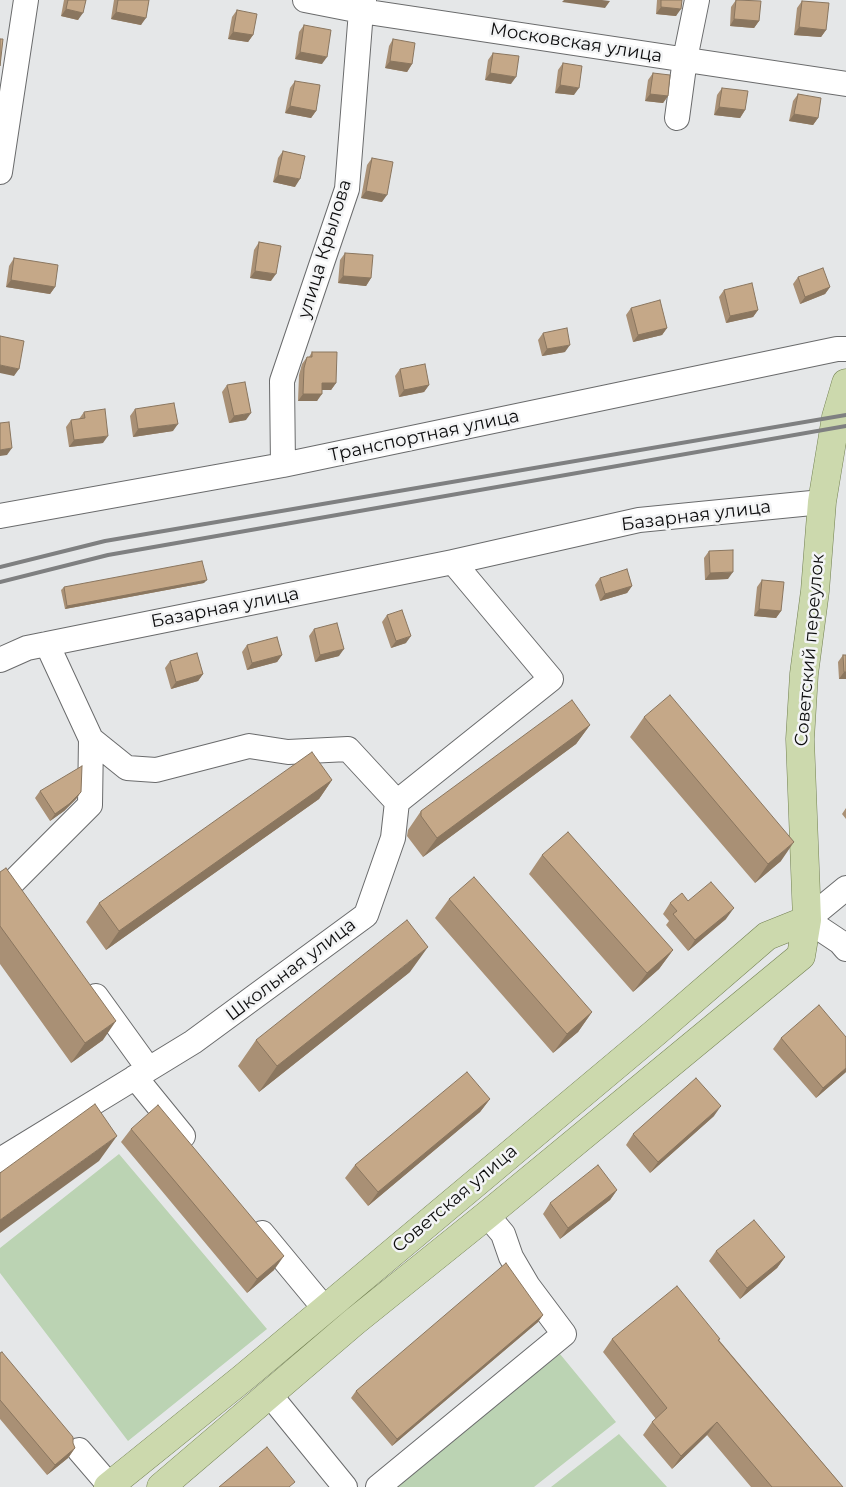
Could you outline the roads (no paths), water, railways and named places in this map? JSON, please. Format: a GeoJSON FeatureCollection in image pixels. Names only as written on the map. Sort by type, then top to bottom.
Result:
{"type":"FeatureCollection","features":[{"type":"Feature","properties":{"kind":"main road","name":"Советский переулок"},"geometry":{"type":"LineString","coordinates":[[807,920],[800,739],[804,674],[815,591],[822,502],[836,417],[846,383]]}},
{"type":"Feature","properties":{"kind":"main road","name":"Советская улица"},"geometry":{"type":"LineString","coordinates":[[161,1487],[354,1322],[801,956],[807,920]]}},
{"type":"Feature","properties":{"kind":"main road","name":"Советская улица"},"geometry":{"type":"LineString","coordinates":[[109,1486],[250,1372],[656,1032],[767,936],[807,920]]}},
{"type":"Feature","properties":{"kind":"main road"},"geometry":{"type":"LineString","coordinates":[[250,1372],[270,1395]]}},
{"type":"Feature","properties":{"kind":"street"},"geometry":{"type":"LineString","coordinates":[[0,172],[5,106],[26,0]]}},
{"type":"Feature","properties":{"kind":"street","name":"Московская улица"},"geometry":{"type":"LineString","coordinates":[[306,0],[362,5],[685,60],[846,84]]}},
{"type":"Feature","properties":{"kind":"street"},"geometry":{"type":"LineString","coordinates":[[677,118],[685,60],[697,0]]}},
{"type":"Feature","properties":{"kind":"street","name":"улица Крылова"},"geometry":{"type":"LineString","coordinates":[[283,465],[282,381],[347,190],[362,5]]}},
{"type":"Feature","properties":{"kind":"street","name":"Транспортная улица"},"geometry":{"type":"LineString","coordinates":[[0,516],[283,465],[837,349],[846,349]]}},
{"type":"Feature","properties":{"kind":"street","name":"Базарная улица"},"geometry":{"type":"LineString","coordinates":[[0,660],[27,648],[453,562],[639,520],[822,502]]}},
{"type":"Feature","properties":{"kind":"street"},"geometry":{"type":"LineString","coordinates":[[91,739],[127,768],[156,770],[249,746],[288,752],[348,749],[397,802],[550,679],[453,562]]}},
{"type":"Feature","properties":{"kind":"street"},"geometry":{"type":"LineString","coordinates":[[12,882],[90,805],[91,739],[47,644]]}},
{"type":"Feature","properties":{"kind":"street","name":"Школьная улица"},"geometry":{"type":"LineString","coordinates":[[0,1160],[193,1042],[366,915],[393,838],[397,802]]}},
{"type":"Feature","properties":{"kind":"street","name":"Советская улица"},"geometry":{"type":"LineString","coordinates":[[807,920],[846,888]]}},
{"type":"Feature","properties":{"kind":"street"},"geometry":{"type":"LineString","coordinates":[[807,920],[840,942],[846,949]]}},
{"type":"Feature","properties":{"kind":"street"},"geometry":{"type":"LineString","coordinates":[[80,975],[142,1073],[197,1153]]}},
{"type":"Feature","properties":{"kind":"street"},"geometry":{"type":"LineString","coordinates":[[247,1214],[325,1309]]}},
{"type":"Feature","properties":{"kind":"street"},"geometry":{"type":"LineString","coordinates":[[378,1487],[568,1339],[528,1286],[511,1257],[503,1234],[487,1215]]}},
{"type":"Feature","properties":{"kind":"street"},"geometry":{"type":"LineString","coordinates":[[270,1395],[345,1487]]}},
{"type":"Feature","properties":{"kind":"street"},"geometry":{"type":"LineString","coordinates":[[79,1450],[109,1486]]}},
{"type":"Feature","properties":{"kind":"railway"},"geometry":{"type":"LineString","coordinates":[[0,567],[105,541],[846,415]]}},
{"type":"Feature","properties":{"kind":"railway"},"geometry":{"type":"LineString","coordinates":[[0,582],[108,555],[846,426]]}}]}
